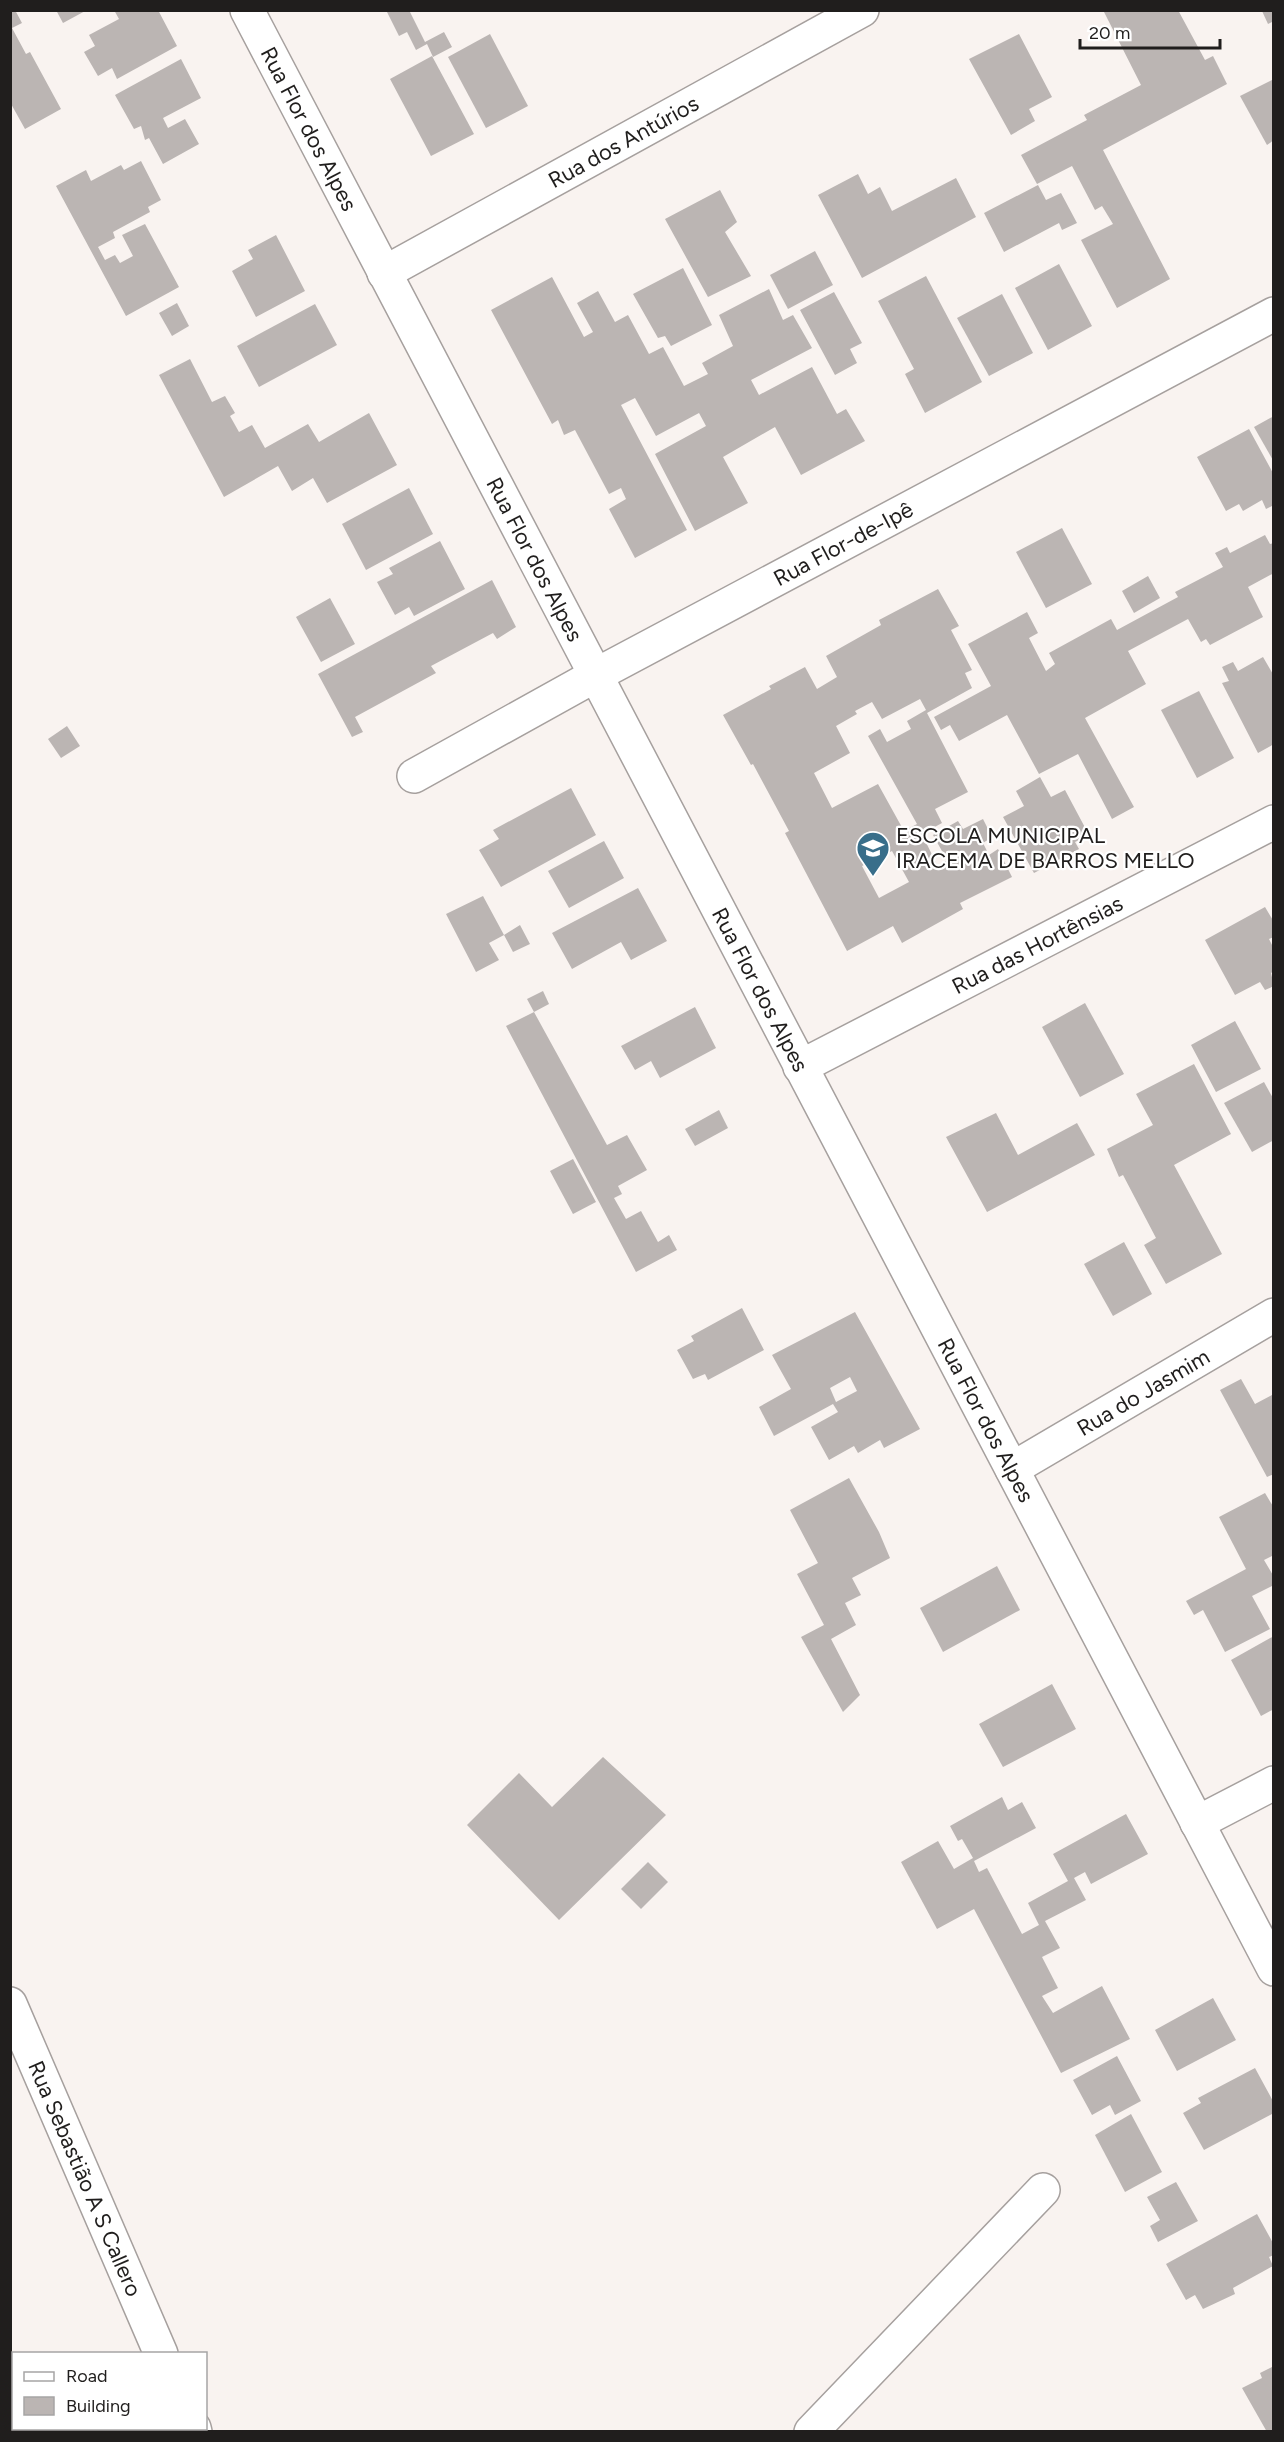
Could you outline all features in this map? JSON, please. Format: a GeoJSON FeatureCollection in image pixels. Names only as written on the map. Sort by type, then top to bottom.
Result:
{"type":"FeatureCollection","features":[{"type":"Feature","properties":{"kind":"street","name":"Rua Flor dos Alpes"},"geometry":{"type":"LineString","coordinates":[[247,10],[1274,1969]]}},
{"type":"Feature","properties":{"kind":"street","name":"Rua dos Antúrios"},"geometry":{"type":"LineString","coordinates":[[384,273],[862,10]]}},
{"type":"Feature","properties":{"kind":"street","name":"Rua Flor-de-Ipê"},"geometry":{"type":"LineString","coordinates":[[414,777],[596,675],[1274,314]]}},
{"type":"Feature","properties":{"kind":"street","name":"Rua das Hortênsias"},"geometry":{"type":"LineString","coordinates":[[800,1067],[1274,822]]}},
{"type":"Feature","properties":{"kind":"street","name":"Rua do Jasmim"},"geometry":{"type":"LineString","coordinates":[[1012,1469],[1274,1316]]}},
{"type":"Feature","properties":{"kind":"street"},"geometry":{"type":"LineString","coordinates":[[1197,1823],[1274,1783]]}},
{"type":"Feature","properties":{"kind":"street","name":"Rua Sebastião A S Callero"},"geometry":{"type":"LineString","coordinates":[[10,2004],[17,2042],[160,2352]]}},
{"type":"Feature","properties":{"kind":"street"},"geometry":{"type":"LineString","coordinates":[[811,2432],[1043,2190]]}},
{"type":"Feature","properties":{"kind":"building"},"geometry":{"type":"Polygon","coordinates":[[[10,10],[15,10],[22,23],[12,28],[26,54],[30,52],[61,109],[25,129],[10,102],[10,10]]]}},
{"type":"Feature","properties":{"kind":"building"},"geometry":{"type":"Polygon","coordinates":[[[56,10],[87,10],[63,23],[56,10]]]}},
{"type":"Feature","properties":{"kind":"building"},"geometry":{"type":"Polygon","coordinates":[[[114,10],[158,10],[177,46],[117,79],[112,68],[98,76],[84,52],[95,46],[89,35],[119,19],[114,10]]]}},
{"type":"Feature","properties":{"kind":"building"},"geometry":{"type":"Polygon","coordinates":[[[386,10],[409,10],[425,42],[444,32],[452,47],[433,57],[427,44],[416,50],[407,32],[399,36],[386,10]]]}},
{"type":"Feature","properties":{"kind":"building"},"geometry":{"type":"Polygon","coordinates":[[[1103,10],[1178,10],[1205,60],[1213,56],[1227,84],[1103,150],[1170,279],[1117,308],[1081,240],[1113,224],[1102,206],[1095,210],[1072,166],[1037,184],[1021,155],[1087,120],[1084,115],[1141,85],[1103,10]]]}},
{"type":"Feature","properties":{"kind":"building"},"geometry":{"type":"Polygon","coordinates":[[[1272,10],[1274,21],[1268,24],[1262,11],[1272,10]]]}},
{"type":"Feature","properties":{"kind":"building"},"geometry":{"type":"Polygon","coordinates":[[[490,34],[528,106],[486,128],[448,57],[490,34]]]}},
{"type":"Feature","properties":{"kind":"building"},"geometry":{"type":"Polygon","coordinates":[[[1019,34],[1052,97],[1029,109],[1035,121],[1011,135],[969,59],[1019,34]]]}},
{"type":"Feature","properties":{"kind":"building"},"geometry":{"type":"Polygon","coordinates":[[[432,56],[474,134],[431,156],[390,79],[432,56]]]}},
{"type":"Feature","properties":{"kind":"building"},"geometry":{"type":"Polygon","coordinates":[[[181,59],[201,98],[163,118],[168,128],[185,119],[199,144],[163,164],[149,138],[145,140],[141,126],[134,129],[115,95],[181,59]]]}},
{"type":"Feature","properties":{"kind":"building"},"geometry":{"type":"Polygon","coordinates":[[[1274,79],[1274,140],[1267,145],[1240,96],[1274,79]]]}},
{"type":"Feature","properties":{"kind":"building"},"geometry":{"type":"Polygon","coordinates":[[[141,161],[161,200],[148,207],[150,212],[113,232],[115,238],[98,247],[105,260],[115,255],[120,263],[133,256],[122,235],[145,224],[179,287],[126,316],[56,186],[86,170],[91,181],[121,165],[124,170],[141,161]]]}},
{"type":"Feature","properties":{"kind":"building"},"geometry":{"type":"Polygon","coordinates":[[[858,174],[868,194],[880,187],[892,211],[956,178],[976,217],[862,278],[818,195],[858,174]]]}},
{"type":"Feature","properties":{"kind":"building"},"geometry":{"type":"Polygon","coordinates":[[[1038,185],[1046,200],[1061,193],[1077,223],[1062,230],[1059,223],[1004,252],[984,213],[1038,185]]]}},
{"type":"Feature","properties":{"kind":"building"},"geometry":{"type":"Polygon","coordinates":[[[720,190],[737,222],[725,232],[751,276],[708,297],[665,219],[720,190]]]}},
{"type":"Feature","properties":{"kind":"building"},"geometry":{"type":"Polygon","coordinates":[[[276,235],[305,291],[256,317],[232,271],[253,259],[248,250],[276,235]]]}},
{"type":"Feature","properties":{"kind":"building"},"geometry":{"type":"Polygon","coordinates":[[[815,251],[833,285],[788,309],[770,275],[815,251]]]}},
{"type":"Feature","properties":{"kind":"building"},"geometry":{"type":"Polygon","coordinates":[[[1059,264],[1092,326],[1048,350],[1015,288],[1059,264]]]}},
{"type":"Feature","properties":{"kind":"building"},"geometry":{"type":"Polygon","coordinates":[[[683,268],[712,325],[671,346],[665,336],[658,338],[633,294],[683,268]]]}},
{"type":"Feature","properties":{"kind":"building"},"geometry":{"type":"Polygon","coordinates":[[[926,276],[982,382],[925,413],[905,374],[914,369],[878,301],[926,276]]]}},
{"type":"Feature","properties":{"kind":"building"},"geometry":{"type":"Polygon","coordinates":[[[552,277],[584,337],[593,332],[577,303],[598,291],[615,322],[628,315],[649,354],[663,347],[684,386],[708,374],[702,363],[733,346],[719,315],[769,289],[783,320],[793,315],[812,348],[751,380],[759,395],[812,367],[837,414],[846,409],[865,441],[801,475],[775,427],[723,457],[748,503],[695,531],[655,454],[706,426],[699,413],[656,436],[635,398],[621,405],[687,530],[635,558],[609,509],[626,499],[621,488],[609,494],[575,430],[564,435],[558,420],[552,424],[491,310],[552,277]]]}},
{"type":"Feature","properties":{"kind":"building"},"geometry":{"type":"Polygon","coordinates":[[[834,292],[862,343],[850,349],[857,363],[835,375],[800,310],[834,292]]]}},
{"type":"Feature","properties":{"kind":"building"},"geometry":{"type":"Polygon","coordinates":[[[1002,294],[1033,353],[989,376],[957,318],[1002,294]]]}},
{"type":"Feature","properties":{"kind":"building"},"geometry":{"type":"Polygon","coordinates":[[[177,303],[189,326],[172,336],[159,313],[177,303]]]}},
{"type":"Feature","properties":{"kind":"building"},"geometry":{"type":"Polygon","coordinates":[[[315,304],[337,345],[259,387],[237,346],[315,304]]]}},
{"type":"Feature","properties":{"kind":"building"},"geometry":{"type":"Polygon","coordinates":[[[190,359],[212,402],[225,396],[235,413],[230,416],[239,432],[252,425],[265,448],[308,424],[319,442],[369,413],[397,465],[327,503],[313,478],[292,491],[278,466],[224,497],[159,375],[190,359]]]}},
{"type":"Feature","properties":{"kind":"building"},"geometry":{"type":"Polygon","coordinates":[[[1274,416],[1274,462],[1254,427],[1274,416]]]}},
{"type":"Feature","properties":{"kind":"building"},"geometry":{"type":"Polygon","coordinates":[[[1249,429],[1274,475],[1274,505],[1266,509],[1262,500],[1243,511],[1239,504],[1226,511],[1197,457],[1249,429]]]}},
{"type":"Feature","properties":{"kind":"building"},"geometry":{"type":"Polygon","coordinates":[[[409,488],[433,534],[366,570],[342,524],[409,488]]]}},
{"type":"Feature","properties":{"kind":"building"},"geometry":{"type":"Polygon","coordinates":[[[1062,528],[1092,584],[1046,608],[1016,552],[1062,528]]]}},
{"type":"Feature","properties":{"kind":"building"},"geometry":{"type":"Polygon","coordinates":[[[1265,535],[1270,544],[1274,543],[1274,573],[1248,587],[1263,617],[1210,645],[1206,639],[1201,642],[1188,619],[1128,651],[1146,684],[1085,718],[1134,807],[1112,819],[1078,754],[1039,774],[1007,715],[959,741],[950,725],[941,730],[934,717],[991,686],[968,644],[1027,612],[1038,633],[1029,638],[1046,671],[1055,664],[1049,653],[1111,619],[1117,630],[1178,597],[1175,592],[1223,567],[1215,553],[1227,547],[1230,553],[1265,535]]]}},
{"type":"Feature","properties":{"kind":"building"},"geometry":{"type":"Polygon","coordinates":[[[440,541],[465,589],[414,616],[409,607],[395,615],[377,582],[393,574],[389,568],[440,541]]]}},
{"type":"Feature","properties":{"kind":"building"},"geometry":{"type":"Polygon","coordinates":[[[1148,576],[1160,598],[1134,613],[1122,591],[1148,576]]]}},
{"type":"Feature","properties":{"kind":"building"},"geometry":{"type":"Polygon","coordinates":[[[492,580],[516,627],[497,639],[493,633],[431,666],[436,673],[355,717],[363,732],[352,737],[318,674],[492,580]]]}},
{"type":"Feature","properties":{"kind":"building"},"geometry":{"type":"Polygon","coordinates":[[[938,589],[959,626],[951,630],[972,670],[965,673],[972,688],[927,713],[968,792],[935,809],[942,823],[922,834],[919,828],[938,867],[947,860],[933,835],[958,821],[963,829],[983,819],[992,837],[983,843],[989,855],[998,849],[1012,877],[960,903],[963,909],[902,943],[893,926],[847,951],[785,833],[789,831],[753,764],[751,765],[723,715],[771,689],[769,686],[805,667],[817,689],[837,677],[826,656],[881,625],[879,620],[938,589]],[[920,699],[882,719],[872,702],[855,711],[857,714],[836,726],[850,753],[814,773],[832,808],[878,784],[904,831],[917,824],[868,736],[880,729],[887,742],[911,729],[907,721],[926,710],[920,699]],[[892,851],[862,866],[879,898],[909,882],[892,851]]]}},
{"type":"Feature","properties":{"kind":"building"},"geometry":{"type":"Polygon","coordinates":[[[330,598],[355,644],[321,662],[296,617],[330,598]]]}},
{"type":"Feature","properties":{"kind":"building"},"geometry":{"type":"Polygon","coordinates":[[[1263,657],[1274,676],[1274,744],[1258,753],[1222,683],[1229,681],[1222,667],[1233,662],[1238,671],[1263,657]]]}},
{"type":"Feature","properties":{"kind":"building"},"geometry":{"type":"Polygon","coordinates":[[[1199,691],[1234,758],[1197,778],[1161,710],[1199,691]]]}},
{"type":"Feature","properties":{"kind":"building"},"geometry":{"type":"Polygon","coordinates":[[[67,726],[80,746],[61,758],[48,739],[67,726]]]}},
{"type":"Feature","properties":{"kind":"building"},"geometry":{"type":"Polygon","coordinates":[[[1040,777],[1051,797],[1065,790],[1089,835],[1075,842],[1079,849],[1034,873],[1003,817],[1024,806],[1016,791],[1040,777]]]}},
{"type":"Feature","properties":{"kind":"building"},"geometry":{"type":"Polygon","coordinates":[[[571,788],[596,835],[501,887],[479,850],[499,839],[493,830],[571,788]]]}},
{"type":"Feature","properties":{"kind":"building"},"geometry":{"type":"Polygon","coordinates":[[[604,841],[624,878],[569,908],[548,871],[604,841]]]}},
{"type":"Feature","properties":{"kind":"building"},"geometry":{"type":"Polygon","coordinates":[[[638,888],[667,941],[631,960],[621,942],[572,969],[552,933],[638,888]]]}},
{"type":"Feature","properties":{"kind":"building"},"geometry":{"type":"Polygon","coordinates":[[[483,896],[504,935],[489,943],[499,960],[476,972],[446,914],[483,896]]]}},
{"type":"Feature","properties":{"kind":"building"},"geometry":{"type":"Polygon","coordinates":[[[1265,907],[1274,922],[1274,937],[1269,939],[1274,949],[1274,971],[1271,973],[1274,986],[1265,990],[1260,982],[1235,995],[1205,940],[1265,907]]]}},
{"type":"Feature","properties":{"kind":"building"},"geometry":{"type":"Polygon","coordinates":[[[520,925],[530,944],[513,952],[504,935],[520,925]]]}},
{"type":"Feature","properties":{"kind":"building"},"geometry":{"type":"Polygon","coordinates":[[[543,991],[549,1004],[534,1012],[527,999],[543,991]]]}},
{"type":"Feature","properties":{"kind":"building"},"geometry":{"type":"Polygon","coordinates":[[[1085,1003],[1124,1074],[1080,1097],[1042,1027],[1085,1003]]]}},
{"type":"Feature","properties":{"kind":"building"},"geometry":{"type":"Polygon","coordinates":[[[695,1007],[716,1048],[660,1078],[651,1061],[635,1070],[621,1046],[695,1007]]]}},
{"type":"Feature","properties":{"kind":"building"},"geometry":{"type":"Polygon","coordinates":[[[534,1012],[607,1145],[627,1135],[647,1170],[618,1186],[622,1194],[614,1198],[626,1219],[641,1211],[658,1242],[669,1235],[677,1250],[636,1272],[506,1026],[534,1012]]]}},
{"type":"Feature","properties":{"kind":"building"},"geometry":{"type":"Polygon","coordinates":[[[1235,1021],[1261,1069],[1216,1092],[1191,1045],[1235,1021]]]}},
{"type":"Feature","properties":{"kind":"building"},"geometry":{"type":"Polygon","coordinates":[[[1194,1064],[1231,1134],[1174,1165],[1222,1254],[1166,1284],[1144,1245],[1156,1238],[1123,1175],[1119,1177],[1107,1149],[1153,1125],[1136,1094],[1194,1064]]]}},
{"type":"Feature","properties":{"kind":"building"},"geometry":{"type":"Polygon","coordinates":[[[1264,1082],[1274,1100],[1274,1140],[1252,1152],[1224,1103],[1264,1082]]]}},
{"type":"Feature","properties":{"kind":"building"},"geometry":{"type":"Polygon","coordinates":[[[719,1110],[728,1128],[695,1146],[685,1129],[719,1110]]]}},
{"type":"Feature","properties":{"kind":"building"},"geometry":{"type":"Polygon","coordinates":[[[996,1113],[1018,1155],[1077,1123],[1095,1155],[987,1212],[946,1137],[996,1113]]]}},
{"type":"Feature","properties":{"kind":"building"},"geometry":{"type":"Polygon","coordinates":[[[573,1159],[596,1202],[573,1214],[550,1171],[573,1159]]]}},
{"type":"Feature","properties":{"kind":"building"},"geometry":{"type":"Polygon","coordinates":[[[1124,1242],[1152,1294],[1113,1316],[1084,1264],[1124,1242]]]}},
{"type":"Feature","properties":{"kind":"building"},"geometry":{"type":"Polygon","coordinates":[[[742,1308],[764,1350],[708,1380],[705,1374],[693,1379],[677,1350],[694,1341],[691,1336],[742,1308]]]}},
{"type":"Feature","properties":{"kind":"building"},"geometry":{"type":"Polygon","coordinates":[[[855,1312],[920,1429],[884,1448],[880,1440],[858,1453],[854,1446],[829,1460],[811,1427],[838,1412],[833,1404],[774,1436],[759,1407],[791,1389],[772,1355],[855,1312]],[[850,1377],[830,1388],[836,1402],[857,1391],[850,1377]]]}},
{"type":"Feature","properties":{"kind":"building"},"geometry":{"type":"Polygon","coordinates":[[[1241,1379],[1255,1404],[1274,1394],[1274,1474],[1267,1477],[1220,1390],[1241,1379]]]}},
{"type":"Feature","properties":{"kind":"building"},"geometry":{"type":"Polygon","coordinates":[[[849,1478],[879,1532],[890,1558],[852,1578],[861,1595],[845,1603],[856,1625],[831,1639],[860,1695],[843,1712],[801,1637],[824,1625],[797,1574],[818,1563],[790,1510],[849,1478]]]}},
{"type":"Feature","properties":{"kind":"building"},"geometry":{"type":"Polygon","coordinates":[[[1265,1493],[1274,1508],[1274,1555],[1264,1560],[1274,1577],[1274,1585],[1252,1596],[1270,1629],[1225,1652],[1203,1610],[1194,1615],[1186,1601],[1246,1569],[1219,1517],[1265,1493]]]}},
{"type":"Feature","properties":{"kind":"building"},"geometry":{"type":"Polygon","coordinates":[[[997,1566],[1020,1610],[943,1652],[920,1608],[997,1566]]]}},
{"type":"Feature","properties":{"kind":"building"},"geometry":{"type":"Polygon","coordinates":[[[1274,1636],[1274,1709],[1261,1716],[1231,1660],[1274,1636]]]}},
{"type":"Feature","properties":{"kind":"building"},"geometry":{"type":"Polygon","coordinates":[[[1052,1684],[1076,1729],[1003,1767],[979,1724],[1052,1684]]]}},
{"type":"Feature","properties":{"kind":"building"},"geometry":{"type":"Polygon","coordinates":[[[603,1757],[666,1815],[559,1920],[467,1825],[519,1773],[552,1807],[603,1757]]]}},
{"type":"Feature","properties":{"kind":"building"},"geometry":{"type":"Polygon","coordinates":[[[1002,1797],[1008,1810],[1022,1802],[1036,1828],[974,1861],[979,1872],[987,1868],[1022,1934],[1039,1925],[1028,1903],[1068,1881],[1053,1854],[1126,1814],[1148,1854],[1091,1884],[1085,1872],[1074,1878],[1086,1900],[1045,1921],[1060,1948],[1042,1957],[1058,1988],[1042,1996],[1053,2013],[1102,1986],[1130,2039],[1061,2073],[974,1909],[937,1929],[901,1862],[938,1841],[954,1869],[973,1858],[962,1839],[958,1841],[950,1826],[1002,1797]]]}},
{"type":"Feature","properties":{"kind":"building"},"geometry":{"type":"Polygon","coordinates":[[[648,1862],[668,1882],[641,1909],[621,1889],[648,1862]]]}},
{"type":"Feature","properties":{"kind":"building"},"geometry":{"type":"Polygon","coordinates":[[[1213,1998],[1236,2040],[1177,2071],[1155,2030],[1213,1998]]]}},
{"type":"Feature","properties":{"kind":"building"},"geometry":{"type":"Polygon","coordinates":[[[1117,2056],[1141,2101],[1115,2115],[1110,2105],[1092,2115],[1073,2080],[1117,2056]]]}},
{"type":"Feature","properties":{"kind":"building"},"geometry":{"type":"Polygon","coordinates":[[[1255,2068],[1274,2103],[1274,2113],[1204,2150],[1183,2113],[1201,2103],[1198,2098],[1255,2068]]]}},
{"type":"Feature","properties":{"kind":"building"},"geometry":{"type":"Polygon","coordinates":[[[1131,2114],[1162,2172],[1125,2192],[1095,2135],[1131,2114]]]}},
{"type":"Feature","properties":{"kind":"building"},"geometry":{"type":"Polygon","coordinates":[[[1176,2182],[1198,2221],[1158,2242],[1150,2226],[1160,2220],[1147,2197],[1176,2182]]]}},
{"type":"Feature","properties":{"kind":"building"},"geometry":{"type":"Polygon","coordinates":[[[1257,2214],[1274,2245],[1274,2255],[1269,2257],[1273,2266],[1233,2288],[1235,2294],[1203,2309],[1195,2295],[1186,2300],[1166,2264],[1257,2214]]]}},
{"type":"Feature","properties":{"kind":"building"},"geometry":{"type":"Polygon","coordinates":[[[1274,2366],[1274,2432],[1267,2432],[1242,2388],[1262,2378],[1260,2373],[1274,2366]]]}},
{"type":"Feature","properties":{"kind":"place","name":"ESCOLA MUNICIPAL IRACEMA DE BARROS MELLO"},"geometry":{"type":"Point","coordinates":[873,877]}}]}
